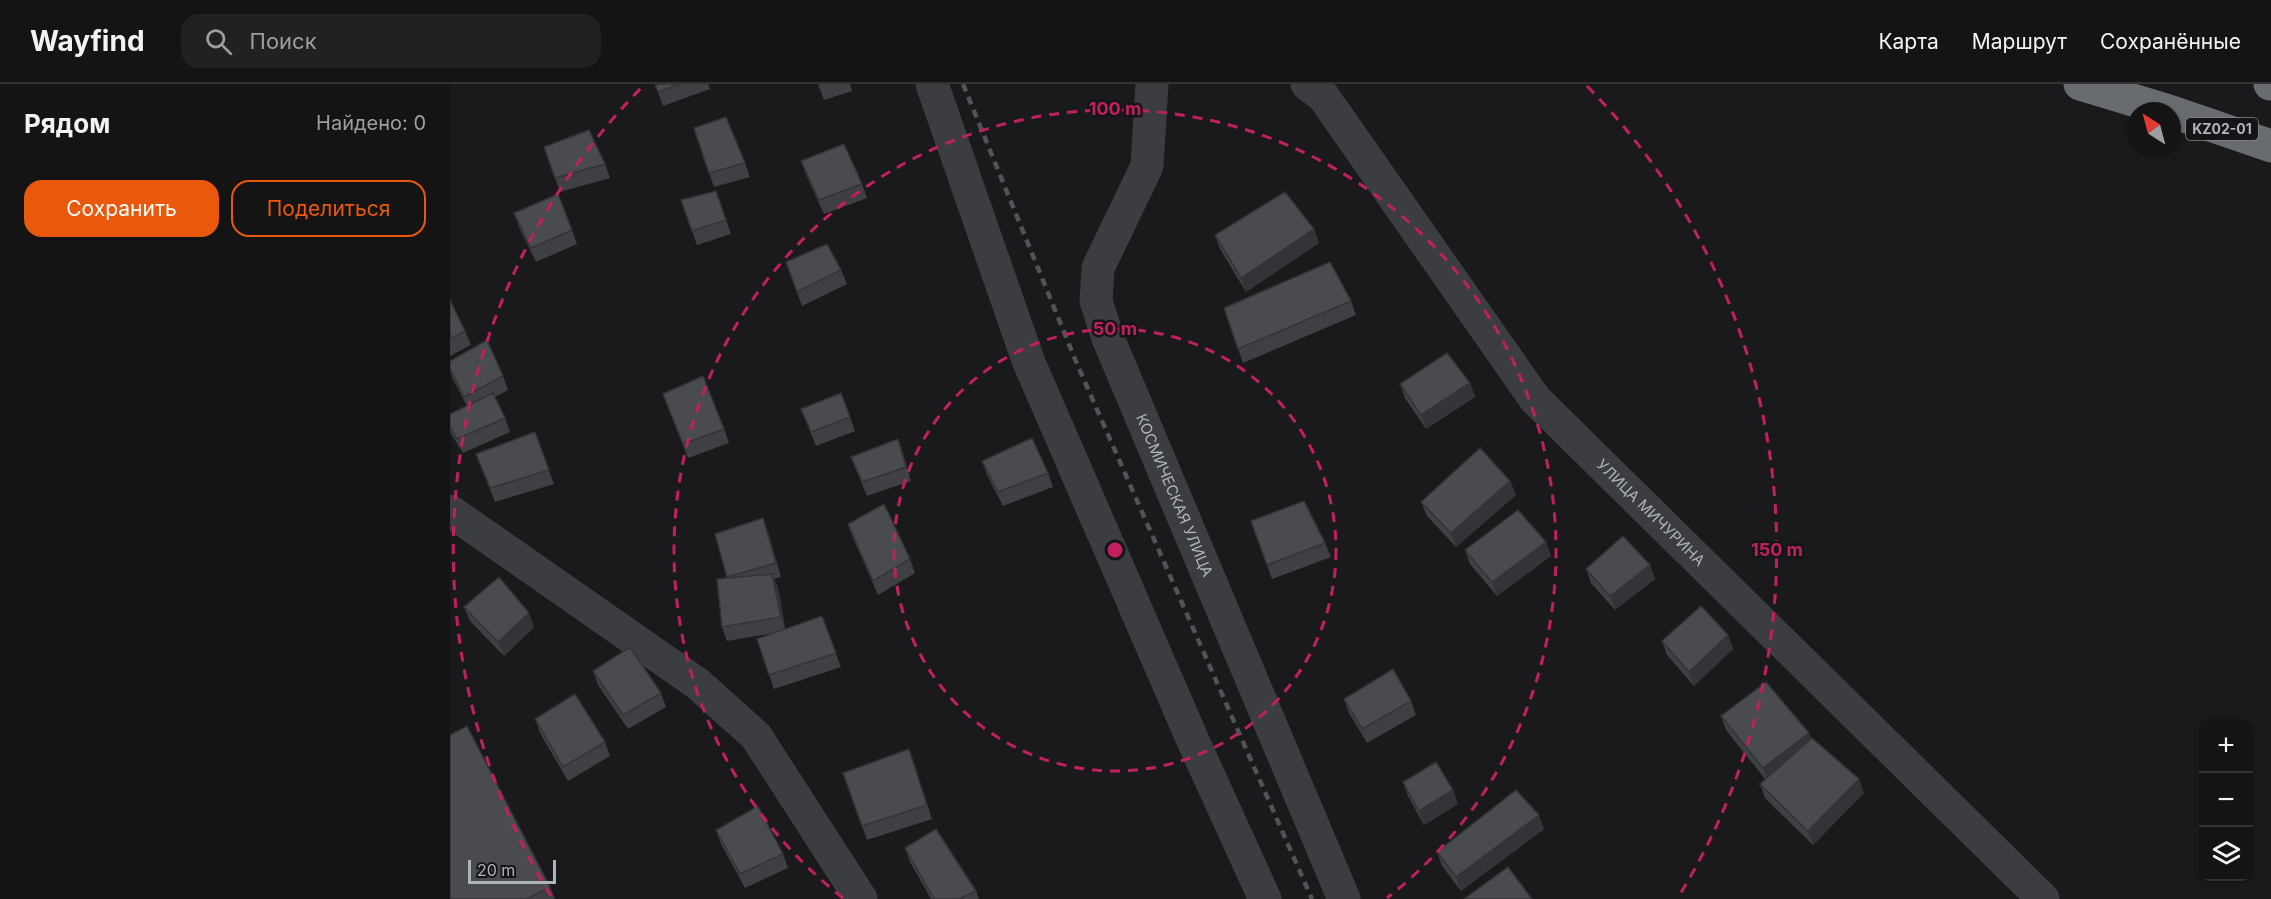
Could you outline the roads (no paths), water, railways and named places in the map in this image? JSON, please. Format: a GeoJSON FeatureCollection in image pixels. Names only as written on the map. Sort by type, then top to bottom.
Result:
{"type":"FeatureCollection","features":[{"type":"Feature","properties":{"kind":"highway","name":"KZ02-01"},"geometry":{"type":"LineString","coordinates":[[2080,84],[2140,102]]}},
{"type":"Feature","properties":{"kind":"highway","name":"KZ02-01"},"geometry":{"type":"LineString","coordinates":[[2181,115],[2271,146]]}},
{"type":"Feature","properties":{"kind":"street"},"geometry":{"type":"LineString","coordinates":[[932,84],[1028,360],[1194,743],[1265,899]]}},
{"type":"Feature","properties":{"kind":"street","name":"КОСМИЧЕСКАЯ УЛИЦА"},"geometry":{"type":"LineString","coordinates":[[1152,84],[1147,166],[1098,268],[1096,301],[1117,360],[1344,899]]}},
{"type":"Feature","properties":{"kind":"street","name":"УЛИЦА МИЧУРИНА"},"geometry":{"type":"LineString","coordinates":[[1307,84],[1323,96],[1535,399],[2043,899]]}},
{"type":"Feature","properties":{"kind":"street"},"geometry":{"type":"LineString","coordinates":[[450,511],[698,684],[756,735],[861,899]]}},
{"type":"Feature","properties":{"kind":"railway"},"geometry":{"type":"LineString","coordinates":[[963,84],[1077,364],[1312,899]]}}]}
